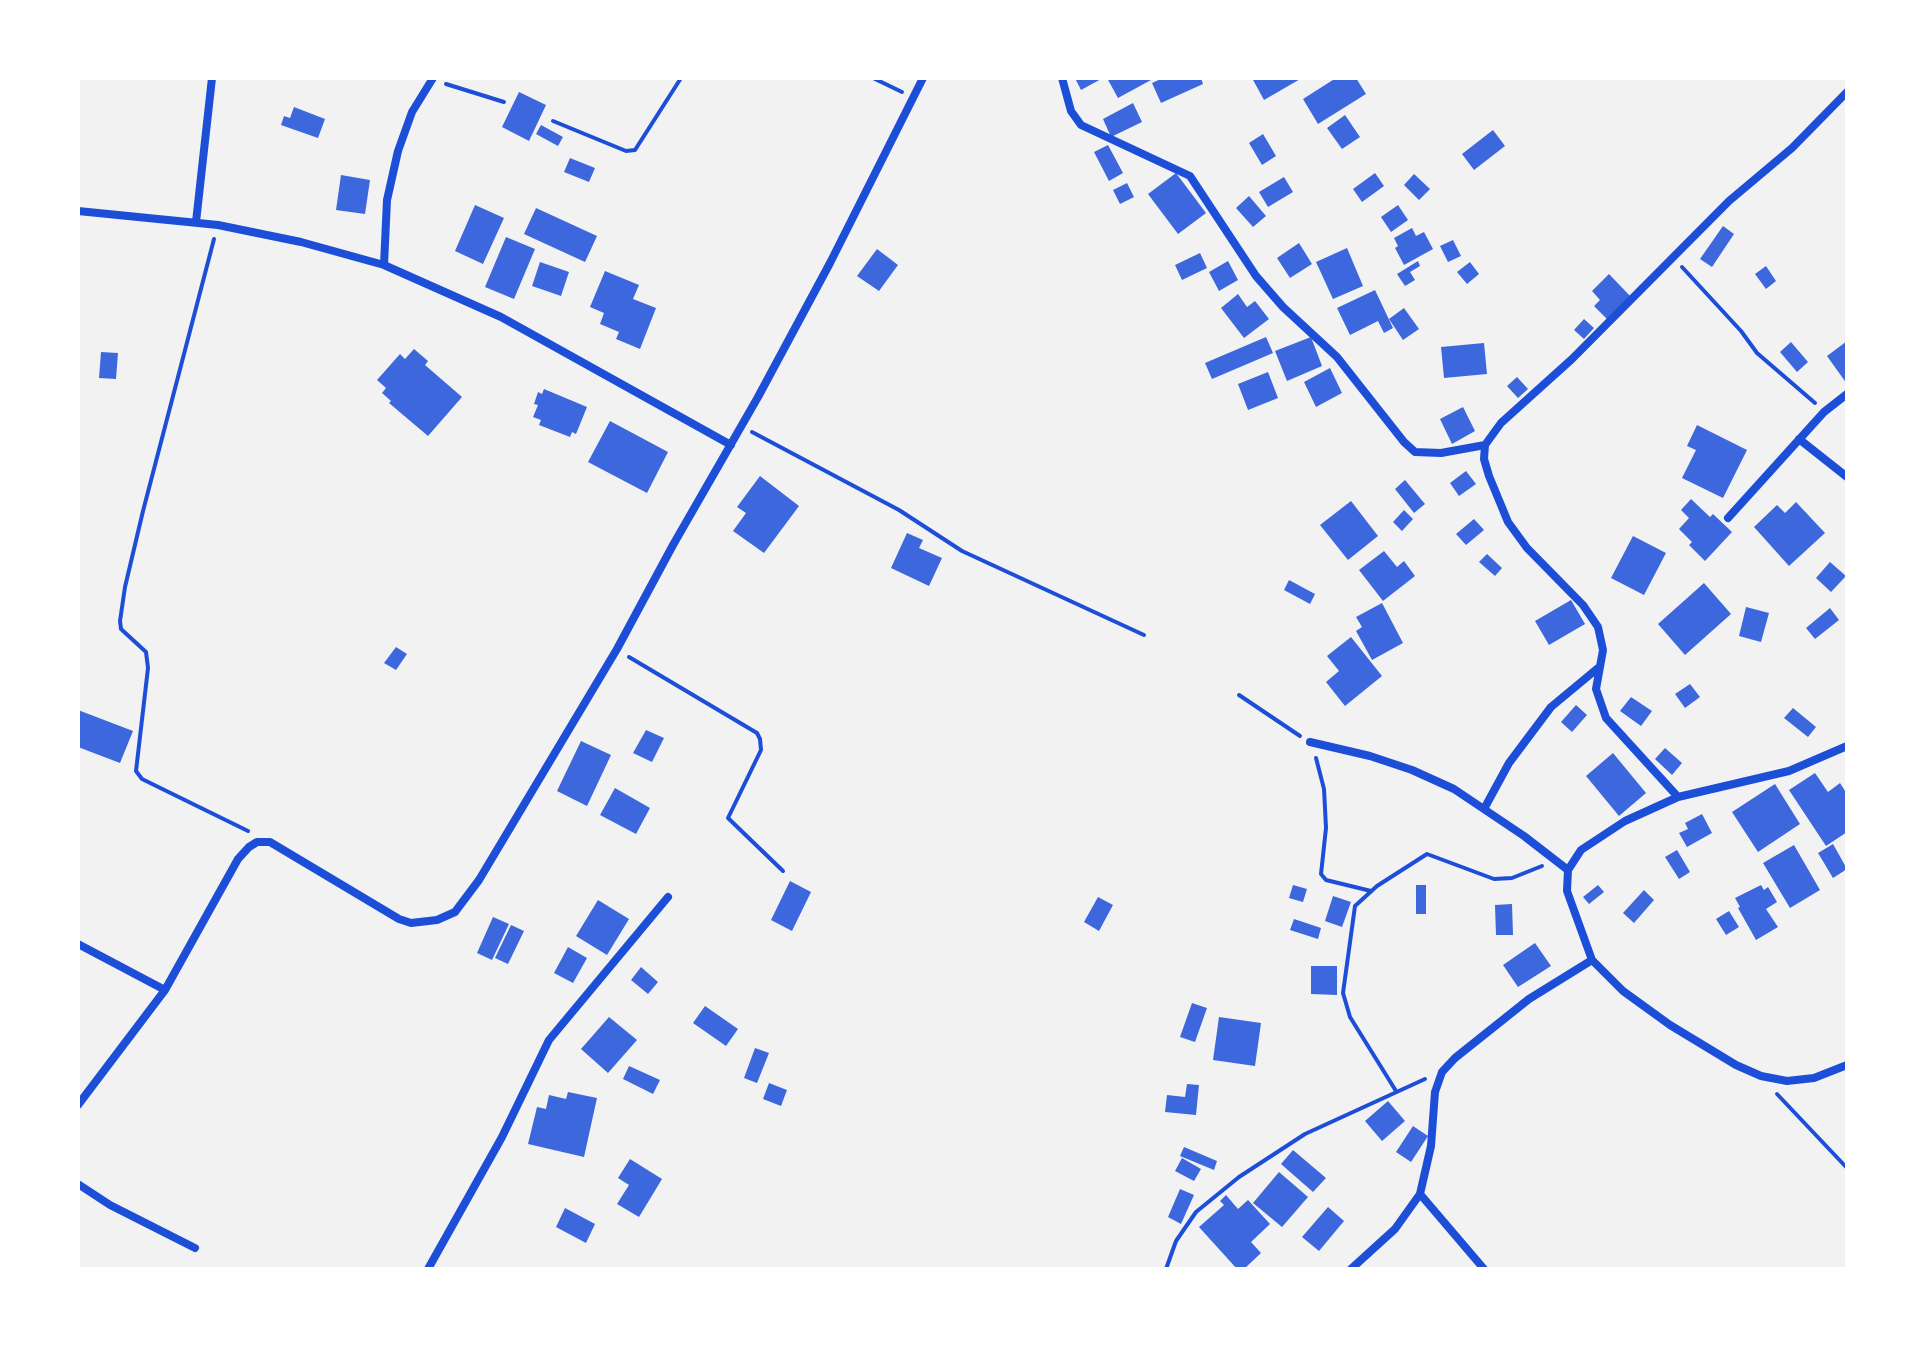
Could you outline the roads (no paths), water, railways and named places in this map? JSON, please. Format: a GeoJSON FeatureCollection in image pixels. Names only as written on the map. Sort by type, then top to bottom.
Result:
{"type":"FeatureCollection","features":[{"type":"Feature","properties":{"kind":"street"},"geometry":{"type":"LineString","coordinates":[[196,222],[212,78]]}},
{"type":"Feature","properties":{"kind":"street"},"geometry":{"type":"LineString","coordinates":[[78,1105],[165,990],[238,859],[257,842],[270,842],[399,919],[420,923],[455,912],[524,808],[617,649],[830,263],[923,78]]}},
{"type":"Feature","properties":{"kind":"street"},"geometry":{"type":"LineString","coordinates":[[1062,78],[1071,111],[1081,125],[1190,176],[1256,276],[1283,307],[1337,357],[1415,452],[1441,453],[1485,445]]}},
{"type":"Feature","properties":{"kind":"street"},"geometry":{"type":"LineString","coordinates":[[384,265],[387,200],[398,151],[412,112],[433,79]]}},
{"type":"Feature","properties":{"kind":"street"},"geometry":{"type":"LineString","coordinates":[[1678,797],[1606,718],[1596,689],[1603,650],[1598,627],[1583,605],[1527,548],[1508,522],[1486,468],[1485,445],[1501,423],[1572,359],[1672,256],[1729,201],[1792,148],[1847,92]]}},
{"type":"Feature","properties":{"kind":"street"},"geometry":{"type":"LineString","coordinates":[[78,211],[218,225],[301,242],[384,265],[501,317],[731,445]]}},
{"type":"Feature","properties":{"kind":"street"},"geometry":{"type":"LineString","coordinates":[[1728,518],[1824,412],[1847,394]]}},
{"type":"Feature","properties":{"kind":"street"},"geometry":{"type":"LineString","coordinates":[[1799,439],[1847,477]]}},
{"type":"Feature","properties":{"kind":"street"},"geometry":{"type":"LineString","coordinates":[[1484,809],[1509,763],[1551,707],[1599,668]]}},
{"type":"Feature","properties":{"kind":"street"},"geometry":{"type":"LineString","coordinates":[[1310,742],[1370,756],[1454,789],[1568,870]]}},
{"type":"Feature","properties":{"kind":"street"},"geometry":{"type":"LineString","coordinates":[[1847,746],[1789,771],[1678,797],[1614,828],[1581,850],[1568,870],[1567,891],[1592,960],[1623,991],[1670,1025],[1736,1065],[1761,1076],[1787,1081],[1814,1078],[1847,1065]]}},
{"type":"Feature","properties":{"kind":"street"},"geometry":{"type":"LineString","coordinates":[[428,1269],[502,1137],[549,1040],[668,897]]}},
{"type":"Feature","properties":{"kind":"street"},"geometry":{"type":"LineString","coordinates":[[78,944],[165,990]]}},
{"type":"Feature","properties":{"kind":"street"},"geometry":{"type":"LineString","coordinates":[[1351,1269],[1395,1229],[1420,1194],[1428,1166],[1435,1092],[1442,1072],[1529,999],[1592,960]]}},
{"type":"Feature","properties":{"kind":"street"},"geometry":{"type":"LineString","coordinates":[[78,1184],[110,1205],[195,1248]]}},
{"type":"Feature","properties":{"kind":"street"},"geometry":{"type":"LineString","coordinates":[[1420,1194],[1484,1269]]}}]}
